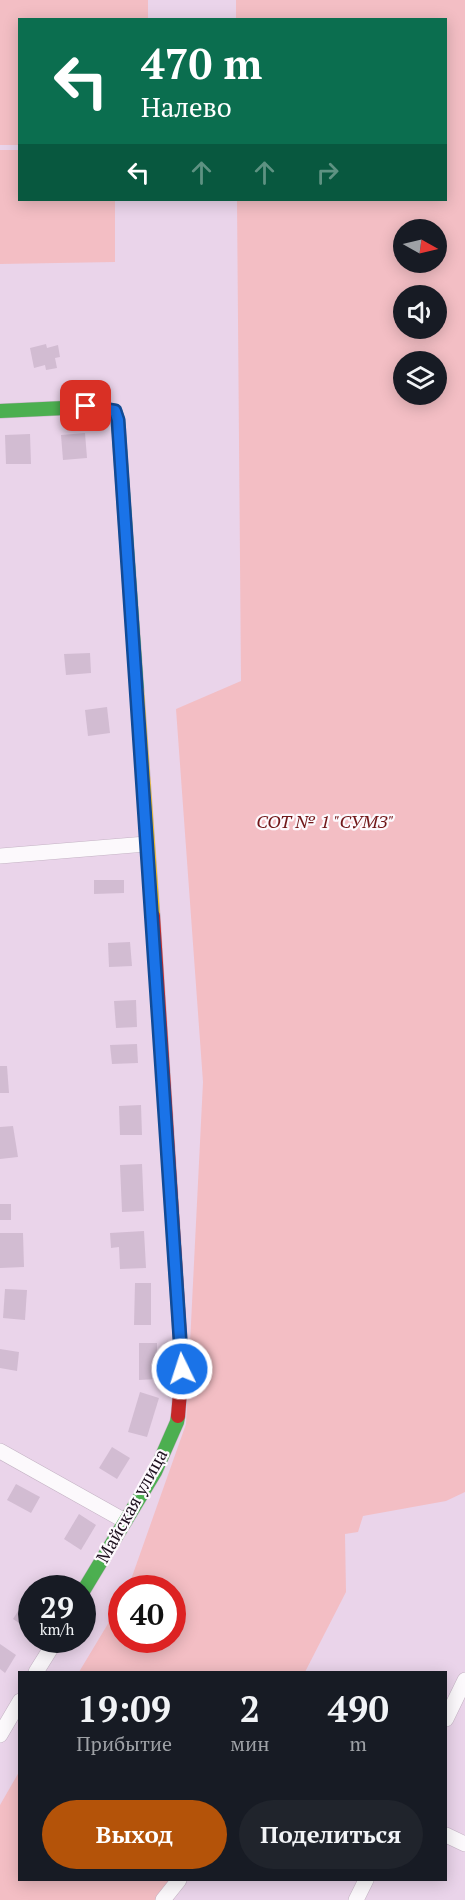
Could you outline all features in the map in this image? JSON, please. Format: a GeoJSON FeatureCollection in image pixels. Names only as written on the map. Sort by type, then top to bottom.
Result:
{"type":"FeatureCollection","features":[{"type":"Feature","properties":{"kind":"street","name":"Майская улица"},"geometry":{"type":"LineString","coordinates":[[0,411],[86,406],[115,411],[118,420],[182,1369],[177,1422],[155,1472],[93,1575]]}},
{"type":"Feature","properties":{"kind":"street"},"geometry":{"type":"LineString","coordinates":[[0,856],[147,844]]}},
{"type":"Feature","properties":{"kind":"street"},"geometry":{"type":"LineString","coordinates":[[0,1451],[125,1521]]}},
{"type":"Feature","properties":{"kind":"street"},"geometry":{"type":"LineString","coordinates":[[37,1671],[48,1653]]}},
{"type":"Feature","properties":{"kind":"street"},"geometry":{"type":"LineString","coordinates":[[447,1717],[465,1680]]}},
{"type":"Feature","properties":{"kind":"street"},"geometry":{"type":"LineString","coordinates":[[0,1735],[18,1704]]}},
{"type":"Feature","properties":{"kind":"street"},"geometry":{"type":"LineString","coordinates":[[447,1835],[465,1844]]}},
{"type":"Feature","properties":{"kind":"street"},"geometry":{"type":"LineString","coordinates":[[163,1900],[178,1881]]}},
{"type":"Feature","properties":{"kind":"street"},"geometry":{"type":"LineString","coordinates":[[356,1900],[366,1881]]}},
{"type":"Feature","properties":{"kind":"green space"},"geometry":{"type":"Polygon","coordinates":[[[0,0],[148,0],[148,18],[18,18],[18,145],[0,145],[0,0]]]}},
{"type":"Feature","properties":{"kind":"green space","name":"СОТ № 1 \"СУМЗ\""},"geometry":{"type":"Polygon","coordinates":[[[236,0],[465,0],[465,1492],[446,1501],[363,1516],[358,1532],[345,1534],[346,1592],[306,1671],[80,1671],[90,1653],[96,1653],[96,1644],[108,1624],[108,1653],[186,1653],[186,1575],[133,1575],[186,1424],[203,1082],[176,709],[241,681],[237,201],[447,201],[447,18],[236,18],[236,0]]]}},
{"type":"Feature","properties":{"kind":"green space"},"geometry":{"type":"Polygon","coordinates":[[[0,150],[18,150],[18,201],[115,201],[115,262],[0,264],[0,150]]]}},
{"type":"Feature","properties":{"kind":"green space"},"geometry":{"type":"Polygon","coordinates":[[[18,1774],[18,1881],[172,1881],[158,1900],[0,1900],[0,1805],[18,1774]]]}},
{"type":"Feature","properties":{"kind":"building"},"geometry":{"type":"Polygon","coordinates":[[[46,344],[47,348],[58,345],[60,357],[55,358],[57,368],[46,370],[45,365],[34,368],[30,348],[46,344]]]}},
{"type":"Feature","properties":{"kind":"building"},"geometry":{"type":"Polygon","coordinates":[[[85,433],[87,458],[63,460],[61,435],[85,433]]]}},
{"type":"Feature","properties":{"kind":"building"},"geometry":{"type":"Polygon","coordinates":[[[30,434],[31,464],[6,464],[5,435],[30,434]]]}},
{"type":"Feature","properties":{"kind":"building"},"geometry":{"type":"Polygon","coordinates":[[[90,653],[91,673],[66,675],[64,654],[90,653]]]}},
{"type":"Feature","properties":{"kind":"building"},"geometry":{"type":"Polygon","coordinates":[[[107,707],[110,733],[88,736],[85,710],[107,707]]]}},
{"type":"Feature","properties":{"kind":"building"},"geometry":{"type":"Polygon","coordinates":[[[94,880],[124,880],[124,893],[94,894],[94,880]]]}},
{"type":"Feature","properties":{"kind":"building"},"geometry":{"type":"Polygon","coordinates":[[[130,942],[132,966],[109,967],[108,943],[130,942]]]}},
{"type":"Feature","properties":{"kind":"building"},"geometry":{"type":"Polygon","coordinates":[[[136,1000],[137,1027],[116,1028],[114,1001],[136,1000]]]}},
{"type":"Feature","properties":{"kind":"building"},"geometry":{"type":"Polygon","coordinates":[[[137,1044],[138,1063],[112,1064],[110,1045],[137,1044]]]}},
{"type":"Feature","properties":{"kind":"building"},"geometry":{"type":"Polygon","coordinates":[[[0,1066],[7,1066],[9,1093],[0,1093],[0,1066]]]}},
{"type":"Feature","properties":{"kind":"building"},"geometry":{"type":"Polygon","coordinates":[[[141,1105],[142,1135],[120,1135],[119,1106],[141,1105]]]}},
{"type":"Feature","properties":{"kind":"building"},"geometry":{"type":"Polygon","coordinates":[[[13,1126],[18,1157],[0,1159],[0,1127],[13,1126]]]}},
{"type":"Feature","properties":{"kind":"building"},"geometry":{"type":"Polygon","coordinates":[[[142,1164],[144,1211],[122,1212],[120,1165],[142,1164]]]}},
{"type":"Feature","properties":{"kind":"building"},"geometry":{"type":"Polygon","coordinates":[[[0,1204],[11,1204],[11,1220],[0,1220],[0,1204]]]}},
{"type":"Feature","properties":{"kind":"building"},"geometry":{"type":"Polygon","coordinates":[[[144,1231],[146,1268],[120,1269],[119,1247],[111,1248],[110,1233],[144,1231]]]}},
{"type":"Feature","properties":{"kind":"building"},"geometry":{"type":"Polygon","coordinates":[[[0,1233],[23,1233],[24,1267],[0,1268],[0,1233]]]}},
{"type":"Feature","properties":{"kind":"building"},"geometry":{"type":"Polygon","coordinates":[[[135,1283],[151,1283],[151,1325],[134,1325],[135,1283]]]}},
{"type":"Feature","properties":{"kind":"building"},"geometry":{"type":"Polygon","coordinates":[[[5,1289],[27,1290],[25,1320],[3,1318],[5,1289]]]}},
{"type":"Feature","properties":{"kind":"building"},"geometry":{"type":"Polygon","coordinates":[[[139,1343],[157,1343],[157,1379],[139,1380],[139,1343]]]}},
{"type":"Feature","properties":{"kind":"building"},"geometry":{"type":"Polygon","coordinates":[[[0,1349],[19,1352],[17,1371],[0,1368],[0,1349]]]}},
{"type":"Feature","properties":{"kind":"building"},"geometry":{"type":"Polygon","coordinates":[[[140,1392],[159,1398],[147,1437],[128,1432],[140,1392]]]}},
{"type":"Feature","properties":{"kind":"building"},"geometry":{"type":"Polygon","coordinates":[[[112,1447],[130,1458],[117,1479],[99,1468],[112,1447]]]}},
{"type":"Feature","properties":{"kind":"building"},"geometry":{"type":"Polygon","coordinates":[[[16,1484],[40,1497],[31,1513],[7,1500],[16,1484]]]}},
{"type":"Feature","properties":{"kind":"building"},"geometry":{"type":"Polygon","coordinates":[[[79,1514],[96,1525],[81,1550],[64,1539],[79,1514]]]}},
{"type":"Feature","properties":{"kind":"building"},"geometry":{"type":"Polygon","coordinates":[[[18,1611],[18,1622],[13,1619],[18,1611]]]}},
{"type":"Feature","properties":{"kind":"building"},"geometry":{"type":"Polygon","coordinates":[[[0,1644],[16,1655],[5,1673],[0,1669],[0,1644]]]}},
{"type":"Feature","properties":{"kind":"traffic: fast"},"geometry":{"type":"LineString","coordinates":[[0,411],[86,407],[115,411],[118,420],[137,691]]}},
{"type":"Feature","properties":{"kind":"traffic: fast"},"geometry":{"type":"LineString","coordinates":[[93,1575],[155,1472],[178,1416]]}},
{"type":"Feature","properties":{"kind":"traffic: slow"},"geometry":{"type":"LineString","coordinates":[[137,691],[153,916]]}},
{"type":"Feature","properties":{"kind":"traffic: jam"},"geometry":{"type":"LineString","coordinates":[[153,916],[182,1369],[178,1416]]}},
{"type":"Feature","properties":{"kind":"route"},"geometry":{"type":"LineString","coordinates":[[86,406],[115,411],[118,420],[182,1369]]}}]}
